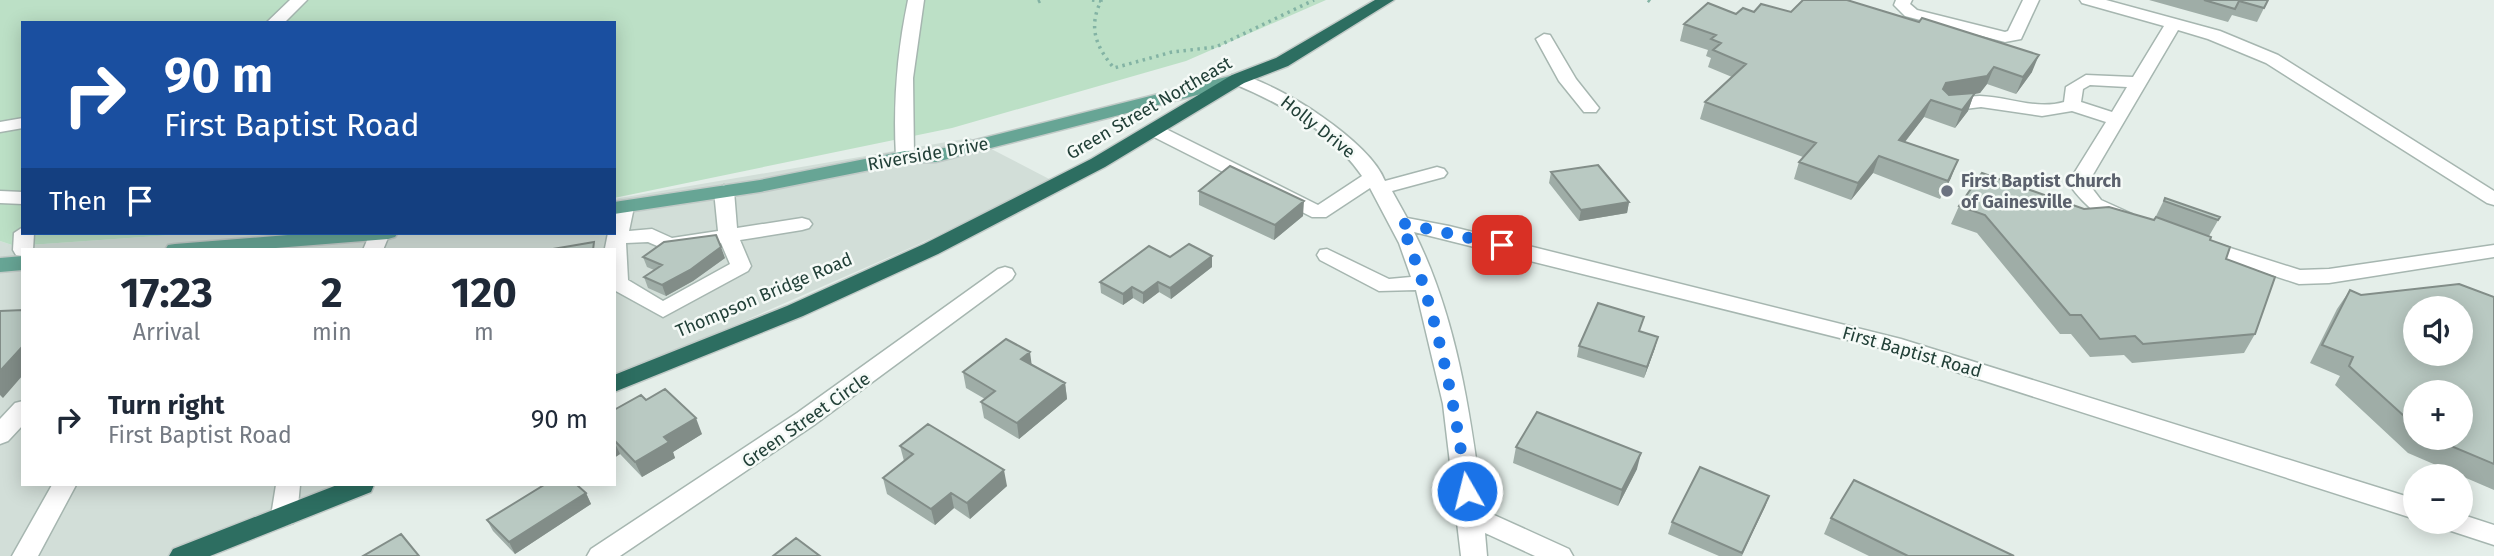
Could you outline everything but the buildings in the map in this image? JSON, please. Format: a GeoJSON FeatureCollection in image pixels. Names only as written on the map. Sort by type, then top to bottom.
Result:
{"type":"FeatureCollection","features":[{"type":"Feature","properties":{"kind":"highway","name":"Green Street Northeast"},"geometry":{"type":"LineString","coordinates":[[932,249],[1098,163],[1238,79],[1282,62],[1387,0]]}},
{"type":"Feature","properties":{"kind":"highway","name":"Thompson Bridge Road"},"geometry":{"type":"LineString","coordinates":[[616,383],[795,311],[932,249]]}},
{"type":"Feature","properties":{"kind":"highway"},"geometry":{"type":"LineString","coordinates":[[182,556],[359,486]]}},
{"type":"Feature","properties":{"kind":"main road","name":"Riverside Drive"},"geometry":{"type":"LineString","coordinates":[[619,208],[905,157],[936,156],[992,144],[1238,79]]}},
{"type":"Feature","properties":{"kind":"main road"},"geometry":{"type":"LineString","coordinates":[[231,248],[321,244],[369,235]]}},
{"type":"Feature","properties":{"kind":"main road"},"geometry":{"type":"LineString","coordinates":[[0,265],[21,263]]}},
{"type":"Feature","properties":{"kind":"street"},"geometry":{"type":"LineString","coordinates":[[277,21],[299,0]]}},
{"type":"Feature","properties":{"kind":"street"},"geometry":{"type":"LineString","coordinates":[[905,157],[901,106],[908,34],[916,0]]}},
{"type":"Feature","properties":{"kind":"street"},"geometry":{"type":"LineString","coordinates":[[1903,2],[1911,13],[2005,37],[2015,35],[2031,0]]}},
{"type":"Feature","properties":{"kind":"street"},"geometry":{"type":"LineString","coordinates":[[2088,0],[2214,35],[2273,59],[2494,199]]}},
{"type":"Feature","properties":{"kind":"street"},"geometry":{"type":"LineString","coordinates":[[2141,224],[2094,204],[2078,183],[2173,24]]}},
{"type":"Feature","properties":{"kind":"street"},"geometry":{"type":"LineString","coordinates":[[1544,39],[1568,81],[1590,108]]}},
{"type":"Feature","properties":{"kind":"street","name":"Holly Drive"},"geometry":{"type":"LineString","coordinates":[[1238,79],[1274,93],[1313,119],[1360,159],[1378,183],[1401,223],[1424,283],[1450,380],[1471,516],[1474,556]]}},
{"type":"Feature","properties":{"kind":"street"},"geometry":{"type":"LineString","coordinates":[[2072,105],[2076,87],[2086,80],[2138,82]]}},
{"type":"Feature","properties":{"kind":"street"},"geometry":{"type":"LineString","coordinates":[[1948,106],[1966,100],[2032,110],[2059,111],[2072,105],[2116,119]]}},
{"type":"Feature","properties":{"kind":"street"},"geometry":{"type":"LineString","coordinates":[[0,127],[21,123]]}},
{"type":"Feature","properties":{"kind":"street"},"geometry":{"type":"LineString","coordinates":[[1154,130],[1319,212],[1378,183],[1437,173]]}},
{"type":"Feature","properties":{"kind":"street"},"geometry":{"type":"LineString","coordinates":[[616,260],[618,283],[663,310],[741,266],[728,235],[724,191]]}},
{"type":"Feature","properties":{"kind":"street"},"geometry":{"type":"LineString","coordinates":[[0,197],[21,198]]}},
{"type":"Feature","properties":{"kind":"street"},"geometry":{"type":"LineString","coordinates":[[615,248],[619,208]]}},
{"type":"Feature","properties":{"kind":"street","name":"First Baptist Road"},"geometry":{"type":"LineString","coordinates":[[1401,223],[1449,232],[1894,344],[2403,505]]}},
{"type":"Feature","properties":{"kind":"street"},"geometry":{"type":"LineString","coordinates":[[617,238],[652,235],[669,245],[802,224]]}},
{"type":"Feature","properties":{"kind":"street"},"geometry":{"type":"LineString","coordinates":[[2179,237],[2279,273],[2299,277],[2329,276],[2494,251]]}},
{"type":"Feature","properties":{"kind":"street"},"geometry":{"type":"LineString","coordinates":[[1328,255],[1386,286],[1424,283]]}},
{"type":"Feature","properties":{"kind":"street","name":"Green Street Circle"},"geometry":{"type":"LineString","coordinates":[[600,556],[722,478],[883,367],[1005,274]]}},
{"type":"Feature","properties":{"kind":"street"},"geometry":{"type":"LineString","coordinates":[[0,435],[21,411]]}},
{"type":"Feature","properties":{"kind":"street"},"geometry":{"type":"LineString","coordinates":[[24,556],[63,486]]}},
{"type":"Feature","properties":{"kind":"street"},"geometry":{"type":"LineString","coordinates":[[284,516],[288,486]]}},
{"type":"Feature","properties":{"kind":"street"},"geometry":{"type":"LineString","coordinates":[[1471,516],[1560,556]]}},
{"type":"Feature","properties":{"kind":"street"},"geometry":{"type":"LineString","coordinates":[[2473,528],[2494,535]]}},
{"type":"Feature","properties":{"kind":"path"},"geometry":{"type":"LineString","coordinates":[[1092,0],[1101,0]]}},
{"type":"Feature","properties":{"kind":"path"},"geometry":{"type":"LineString","coordinates":[[1101,0],[1094,12],[1094,35],[1102,56],[1114,68],[1172,52],[1216,47],[1314,0]]}},
{"type":"Feature","properties":{"kind":"shaded area"},"geometry":{"type":"Polygon","coordinates":[[[970,138],[1053,181],[917,245],[616,377],[616,248],[21,248],[21,486],[345,486],[169,556],[0,556],[0,241],[15,246],[172,235],[616,235],[616,199],[970,138]]]}},
{"type":"Feature","properties":{"kind":"green space"},"geometry":{"type":"Polygon","coordinates":[[[0,0],[1326,0],[1186,61],[952,128],[616,198],[616,21],[21,21],[21,235],[172,235],[15,246],[0,241],[0,0]]]}},
{"type":"Feature","properties":{"kind":"place","name":"First Baptist Church of Gainesville"},"geometry":{"type":"Point","coordinates":[1947,191]}},
{"type":"Feature","properties":{"kind":"route"},"geometry":{"type":"LineString","coordinates":[[1467,491],[1450,380],[1422,276],[1401,223],[1502,245]]}}]}
